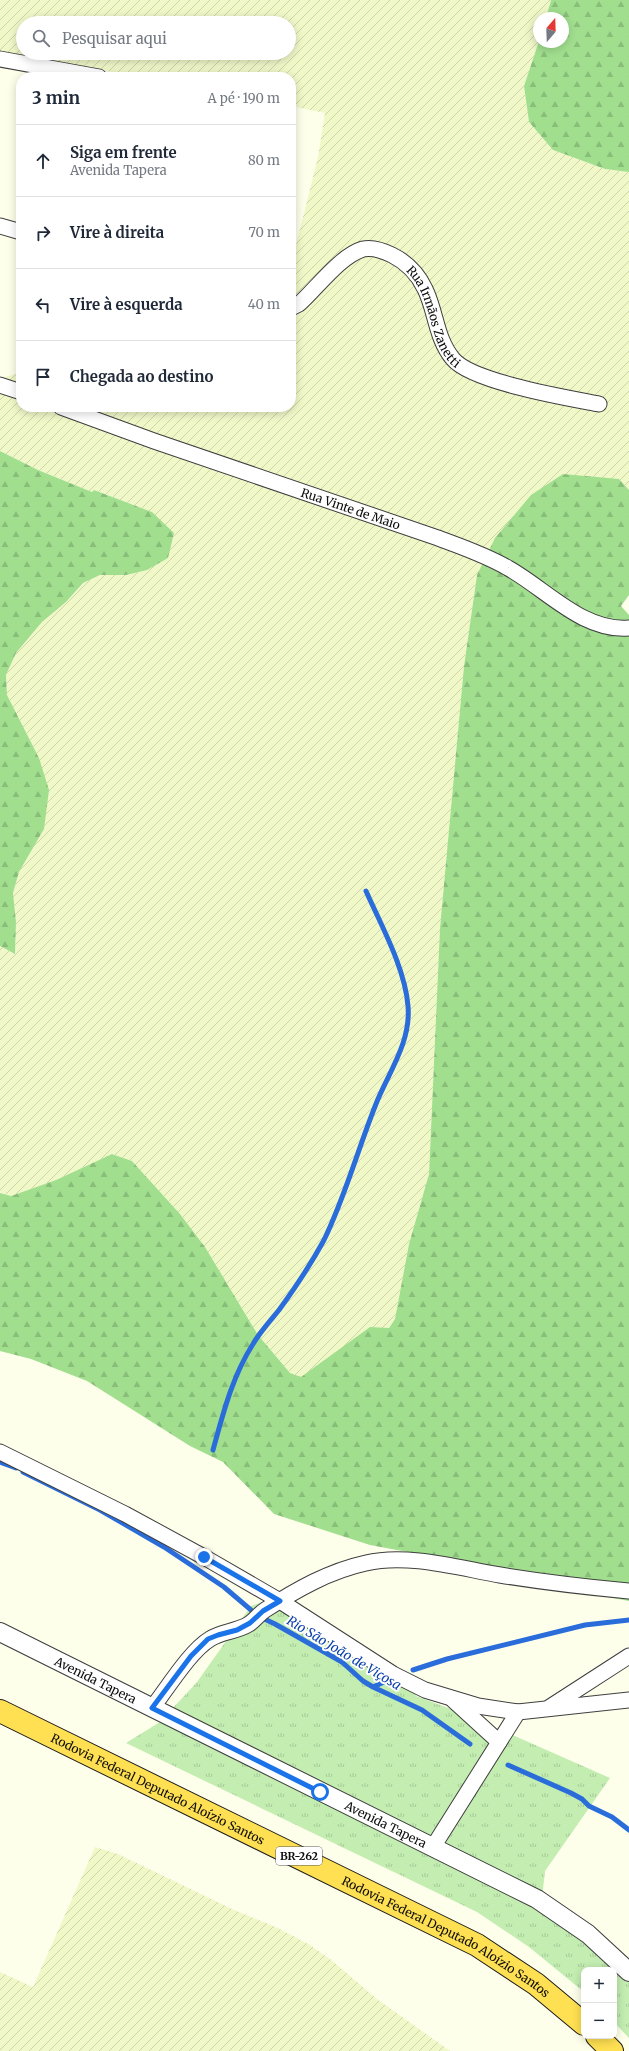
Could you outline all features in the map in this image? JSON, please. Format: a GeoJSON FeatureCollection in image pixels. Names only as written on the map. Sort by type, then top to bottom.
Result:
{"type":"FeatureCollection","features":[{"type":"Feature","properties":{"kind":"highway","name":"Rodovia Federal Deputado Aloízio Santos"},"geometry":{"type":"LineString","coordinates":[[0,1711],[477,1945],[536,1984],[581,2022]]}},
{"type":"Feature","properties":{"kind":"highway"},"geometry":{"type":"LineString","coordinates":[[600,2039],[612,2051]]}},
{"type":"Feature","properties":{"kind":"street"},"geometry":{"type":"LineString","coordinates":[[0,59],[71,72]]}},
{"type":"Feature","properties":{"kind":"street"},"geometry":{"type":"LineString","coordinates":[[0,226],[16,231]]}},
{"type":"Feature","properties":{"kind":"street","name":"Rua Irmãos Zanetti"},"geometry":{"type":"LineString","coordinates":[[296,306],[348,256],[364,249],[382,250],[400,258],[414,271],[425,289],[441,341],[453,360],[470,370],[501,382],[600,404]]}},
{"type":"Feature","properties":{"kind":"street"},"geometry":{"type":"LineString","coordinates":[[0,385],[16,390]]}},
{"type":"Feature","properties":{"kind":"street","name":"Rua Vinte de Maio"},"geometry":{"type":"LineString","coordinates":[[75,412],[154,441],[473,551],[508,568],[540,587],[582,618],[610,626],[629,628]]}},
{"type":"Feature","properties":{"kind":"street"},"geometry":{"type":"LineString","coordinates":[[0,1452],[125,1514],[280,1601],[394,1674],[425,1690],[453,1700],[518,1712],[629,1700]]}},
{"type":"Feature","properties":{"kind":"street"},"geometry":{"type":"LineString","coordinates":[[152,1708],[191,1656],[208,1639],[237,1630],[250,1623],[263,1611],[312,1583],[335,1572],[366,1563],[392,1560],[456,1567],[572,1586],[629,1592]]}},
{"type":"Feature","properties":{"kind":"street","name":"Avenida Tapera"},"geometry":{"type":"LineString","coordinates":[[0,1632],[537,1899],[588,1934],[629,1972]]}},
{"type":"Feature","properties":{"kind":"street"},"geometry":{"type":"LineString","coordinates":[[547,1709],[629,1656]]}},
{"type":"Feature","properties":{"kind":"street"},"geometry":{"type":"LineString","coordinates":[[453,1700],[499,1742]]}},
{"type":"Feature","properties":{"kind":"street"},"geometry":{"type":"LineString","coordinates":[[433,1847],[518,1712]]}},
{"type":"Feature","properties":{"kind":"green space"},"geometry":{"type":"Polygon","coordinates":[[[0,0],[551,0],[548,12],[533,12],[533,48],[537,48],[524,86],[529,122],[553,150],[605,169],[629,172],[629,490],[619,479],[477,575],[464,666],[440,928],[429,1174],[409,1244],[395,1319],[389,1328],[301,1377],[290,1373],[258,1335],[205,1247],[180,1214],[132,1161],[112,1154],[56,1180],[11,1196],[0,1193],[0,946],[15,954],[16,922],[13,893],[19,872],[44,829],[39,758],[7,695],[6,675],[16,653],[42,622],[66,602],[83,583],[100,575],[126,575],[152,512],[94,490],[92,492],[38,470],[0,451],[0,378],[16,374],[16,412],[296,412],[296,245],[318,157],[325,113],[296,107],[296,72],[112,72],[42,60],[296,60],[296,16],[16,16],[16,54],[0,51],[0,0]]]}},
{"type":"Feature","properties":{"kind":"green space"},"geometry":{"type":"Polygon","coordinates":[[[551,0],[629,0],[629,172],[605,169],[553,150],[529,122],[524,86],[537,48],[569,48],[569,12],[548,12],[551,0]]]}},
{"type":"Feature","properties":{"kind":"green space"},"geometry":{"type":"Polygon","coordinates":[[[0,451],[38,470],[92,492],[94,490],[152,512],[174,533],[168,558],[147,570],[126,575],[100,575],[83,583],[66,602],[42,622],[16,653],[6,675],[7,695],[39,758],[49,790],[44,829],[19,872],[13,893],[16,922],[15,954],[0,946],[0,451]]]}},
{"type":"Feature","properties":{"kind":"green space"},"geometry":{"type":"Polygon","coordinates":[[[563,474],[619,479],[629,490],[629,595],[621,606],[629,615],[629,1601],[563,1589],[424,1555],[370,1545],[274,1514],[223,1462],[190,1446],[87,1381],[31,1359],[0,1351],[0,1193],[11,1196],[56,1180],[112,1154],[132,1161],[180,1214],[205,1247],[258,1335],[290,1373],[301,1377],[370,1327],[389,1328],[395,1319],[409,1244],[429,1174],[440,928],[464,666],[477,575],[495,538],[531,495],[563,474]]]}},
{"type":"Feature","properties":{"kind":"green space"},"geometry":{"type":"Polygon","coordinates":[[[271,1599],[403,1674],[416,1696],[467,1715],[610,1778],[545,1871],[542,1898],[629,1975],[629,2038],[617,2025],[617,1967],[581,1967],[581,1990],[529,1947],[477,1912],[126,1743],[160,1722],[197,1682],[251,1606],[271,1599]]]}},
{"type":"Feature","properties":{"kind":"green space"},"geometry":{"type":"Polygon","coordinates":[[[95,1847],[118,1854],[232,1909],[278,1928],[310,1945],[330,1959],[377,1999],[450,2051],[0,2051],[0,1972],[33,1987],[95,1847]]]}},
{"type":"Feature","properties":{"kind":"waterway"},"geometry":{"type":"LineString","coordinates":[[213,1450],[229,1396],[239,1369],[259,1335],[297,1285],[314,1258],[332,1223],[378,1099],[403,1042],[408,1019],[406,992],[392,947],[366,891]]}},
{"type":"Feature","properties":{"kind":"waterway","name":"Rio São João de Viçosa"},"geometry":{"type":"LineString","coordinates":[[0,1462],[16,1468]]}},
{"type":"Feature","properties":{"kind":"waterway","name":"Rio São João de Viçosa"},"geometry":{"type":"LineString","coordinates":[[23,1472],[100,1510],[164,1547],[224,1587],[258,1616],[342,1662],[363,1681],[373,1687],[422,1710],[470,1744]]}},
{"type":"Feature","properties":{"kind":"waterway"},"geometry":{"type":"LineString","coordinates":[[413,1670],[447,1659],[585,1625],[629,1620]]}},
{"type":"Feature","properties":{"kind":"waterway"},"geometry":{"type":"LineString","coordinates":[[373,1687],[384,1682]]}},
{"type":"Feature","properties":{"kind":"waterway","name":"Rio São João de Viçosa"},"geometry":{"type":"LineString","coordinates":[[508,1765],[571,1793],[582,1799],[589,1806],[612,1817],[629,1830]]}},
{"type":"Feature","properties":{"kind":"route"},"geometry":{"type":"LineString","coordinates":[[204,1557],[280,1601],[263,1611],[250,1623],[237,1630],[208,1639],[191,1656],[152,1708],[320,1792]]}}]}
